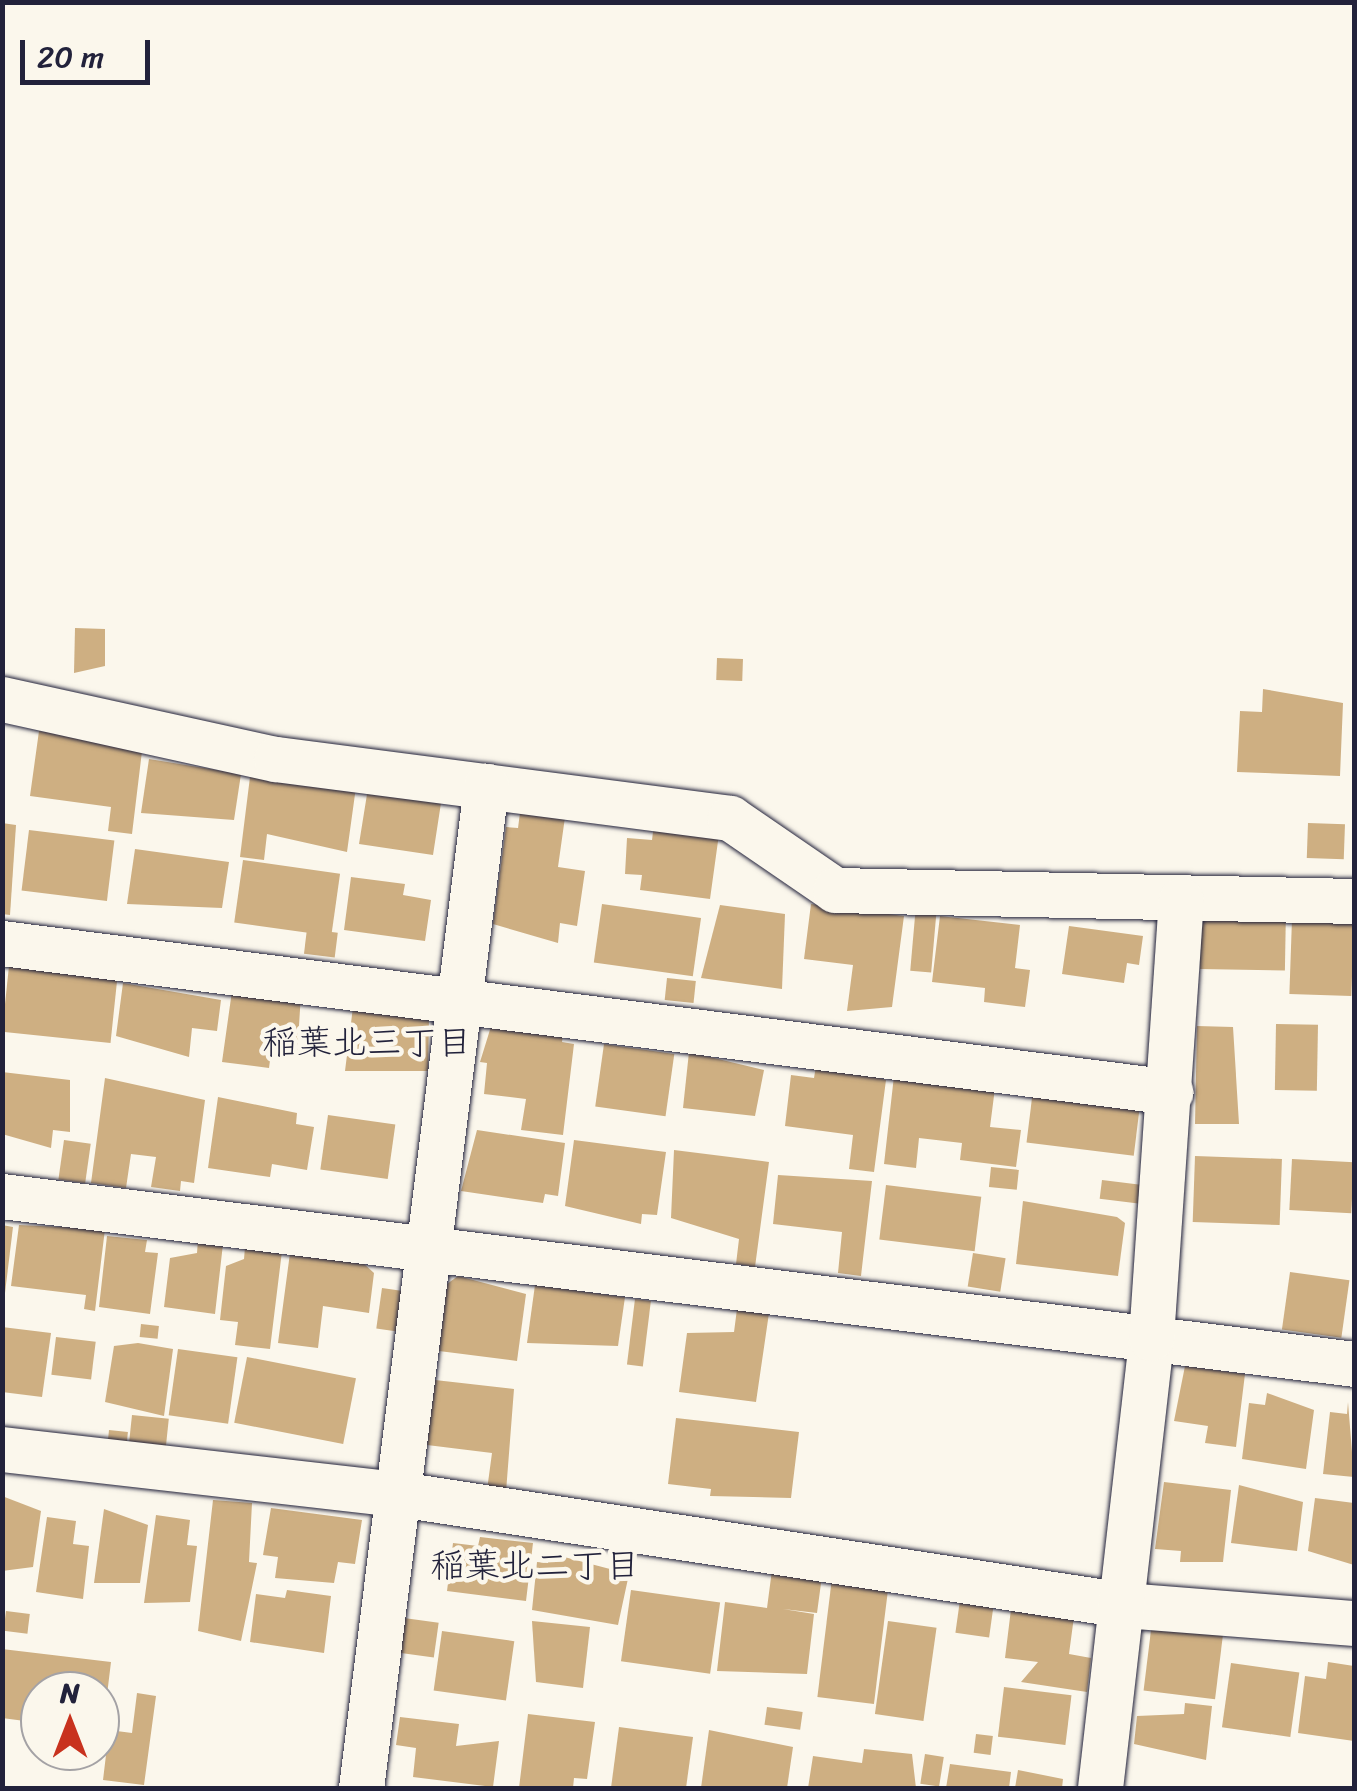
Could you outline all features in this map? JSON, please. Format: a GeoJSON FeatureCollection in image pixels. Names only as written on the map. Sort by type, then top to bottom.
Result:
{"type":"FeatureCollection","features":[{"type":"Feature","properties":{"kind":"street"},"geometry":{"type":"LineString","coordinates":[[2,699],[276,758],[730,818],[835,890],[1354,901]]}},
{"type":"Feature","properties":{"kind":"street"},"geometry":{"type":"LineString","coordinates":[[361,1788],[486,786]]}},
{"type":"Feature","properties":{"kind":"street"},"geometry":{"type":"LineString","coordinates":[[1100,1788],[1124,1604],[1151,1338],[1182,900]]}},
{"type":"Feature","properties":{"kind":"street"},"geometry":{"type":"LineString","coordinates":[[2,943],[1171,1092]]}},
{"type":"Feature","properties":{"kind":"street"},"geometry":{"type":"LineString","coordinates":[[2,1196],[1354,1364]]}},
{"type":"Feature","properties":{"kind":"street"},"geometry":{"type":"LineString","coordinates":[[2,1450],[398,1494],[1124,1604],[1354,1623]]}},
{"type":"Feature","properties":{"kind":"building"},"geometry":{"type":"Polygon","coordinates":[[[75,628],[105,629],[105,666],[74,673],[75,628]]]}},
{"type":"Feature","properties":{"kind":"building"},"geometry":{"type":"Polygon","coordinates":[[[717,658],[743,659],[742,681],[716,680],[717,658]]]}},
{"type":"Feature","properties":{"kind":"building"},"geometry":{"type":"Polygon","coordinates":[[[1263,689],[1343,703],[1340,776],[1237,772],[1240,711],[1262,712],[1263,689]]]}},
{"type":"Feature","properties":{"kind":"building"},"geometry":{"type":"Polygon","coordinates":[[[39,731],[143,743],[132,834],[108,831],[111,807],[30,796],[39,731]]]}},
{"type":"Feature","properties":{"kind":"building"},"geometry":{"type":"Polygon","coordinates":[[[149,759],[241,774],[234,820],[141,813],[149,759]]]}},
{"type":"Feature","properties":{"kind":"building"},"geometry":{"type":"Polygon","coordinates":[[[251,769],[356,787],[347,852],[267,834],[264,860],[240,857],[251,769]]]}},
{"type":"Feature","properties":{"kind":"building"},"geometry":{"type":"Polygon","coordinates":[[[368,788],[429,793],[428,802],[441,803],[433,855],[359,844],[368,788]]]}},
{"type":"Feature","properties":{"kind":"building"},"geometry":{"type":"Polygon","coordinates":[[[521,805],[566,810],[558,867],[585,871],[577,926],[560,923],[558,943],[493,924],[506,827],[518,828],[521,805]]]}},
{"type":"Feature","properties":{"kind":"building"},"geometry":{"type":"Polygon","coordinates":[[[2,823],[16,825],[10,915],[2,914],[2,823]]]}},
{"type":"Feature","properties":{"kind":"building"},"geometry":{"type":"Polygon","coordinates":[[[1308,823],[1345,824],[1344,859],[1307,858],[1308,823]]]}},
{"type":"Feature","properties":{"kind":"building"},"geometry":{"type":"Polygon","coordinates":[[[654,824],[719,834],[710,899],[640,890],[642,875],[625,874],[627,838],[652,840],[654,824]]]}},
{"type":"Feature","properties":{"kind":"building"},"geometry":{"type":"Polygon","coordinates":[[[29,830],[114,840],[107,901],[22,891],[29,830]]]}},
{"type":"Feature","properties":{"kind":"building"},"geometry":{"type":"Polygon","coordinates":[[[135,849],[229,862],[222,908],[127,904],[135,849]]]}},
{"type":"Feature","properties":{"kind":"building"},"geometry":{"type":"Polygon","coordinates":[[[243,860],[340,874],[331,936],[234,922],[243,860]]]}},
{"type":"Feature","properties":{"kind":"building"},"geometry":{"type":"Polygon","coordinates":[[[351,877],[405,884],[403,895],[431,900],[425,941],[344,930],[351,877]]]}},
{"type":"Feature","properties":{"kind":"building"},"geometry":{"type":"Polygon","coordinates":[[[602,904],[701,918],[693,976],[594,962],[602,904]]]}},
{"type":"Feature","properties":{"kind":"building"},"geometry":{"type":"Polygon","coordinates":[[[811,904],[904,916],[892,1007],[847,1011],[853,965],[804,959],[811,904]]]}},
{"type":"Feature","properties":{"kind":"building"},"geometry":{"type":"Polygon","coordinates":[[[720,905],[785,914],[782,989],[701,978],[720,905]]]}},
{"type":"Feature","properties":{"kind":"building"},"geometry":{"type":"Polygon","coordinates":[[[916,905],[937,907],[931,973],[910,971],[916,905]]]}},
{"type":"Feature","properties":{"kind":"building"},"geometry":{"type":"Polygon","coordinates":[[[1201,907],[1286,908],[1285,970],[1200,969],[1201,907]]]}},
{"type":"Feature","properties":{"kind":"building"},"geometry":{"type":"Polygon","coordinates":[[[940,916],[1020,925],[1015,968],[1030,970],[1025,1007],[984,1002],[985,988],[932,982],[940,916]]]}},
{"type":"Feature","properties":{"kind":"building"},"geometry":{"type":"Polygon","coordinates":[[[1292,919],[1354,921],[1351,996],[1289,994],[1292,919]]]}},
{"type":"Feature","properties":{"kind":"building"},"geometry":{"type":"Polygon","coordinates":[[[1069,926],[1143,936],[1139,965],[1127,963],[1124,983],[1062,974],[1069,926]]]}},
{"type":"Feature","properties":{"kind":"building"},"geometry":{"type":"Polygon","coordinates":[[[307,929],[338,933],[335,958],[304,954],[307,929]]]}},
{"type":"Feature","properties":{"kind":"building"},"geometry":{"type":"Polygon","coordinates":[[[9,966],[117,977],[111,1043],[2,1032],[9,966]]]}},
{"type":"Feature","properties":{"kind":"building"},"geometry":{"type":"Polygon","coordinates":[[[667,978],[696,981],[694,1003],[665,1000],[667,978]]]}},
{"type":"Feature","properties":{"kind":"building"},"geometry":{"type":"Polygon","coordinates":[[[123,983],[221,1000],[217,1031],[192,1028],[189,1057],[116,1036],[123,983]]]}},
{"type":"Feature","properties":{"kind":"building"},"geometry":{"type":"Polygon","coordinates":[[[232,991],[301,994],[297,1057],[271,1053],[269,1068],[222,1062],[232,991]]]}},
{"type":"Feature","properties":{"kind":"building"},"geometry":{"type":"Polygon","coordinates":[[[353,1007],[429,1018],[428,1071],[345,1071],[353,1007]]]}},
{"type":"Feature","properties":{"kind":"building"},"geometry":{"type":"Polygon","coordinates":[[[493,1020],[564,1028],[562,1042],[574,1044],[563,1135],[521,1130],[526,1099],[484,1094],[487,1063],[480,1062],[493,1020]]]}},
{"type":"Feature","properties":{"kind":"building"},"geometry":{"type":"Polygon","coordinates":[[[1276,1024],[1318,1025],[1317,1091],[1275,1090],[1276,1024]]]}},
{"type":"Feature","properties":{"kind":"building"},"geometry":{"type":"Polygon","coordinates":[[[1197,1026],[1233,1027],[1239,1124],[1195,1124],[1197,1026]]]}},
{"type":"Feature","properties":{"kind":"building"},"geometry":{"type":"Polygon","coordinates":[[[604,1044],[674,1054],[666,1116],[595,1106],[604,1044]]]}},
{"type":"Feature","properties":{"kind":"building"},"geometry":{"type":"Polygon","coordinates":[[[689,1052],[764,1070],[755,1116],[683,1108],[689,1052]]]}},
{"type":"Feature","properties":{"kind":"building"},"geometry":{"type":"Polygon","coordinates":[[[817,1060],[886,1080],[874,1172],[849,1169],[853,1135],[785,1126],[791,1075],[814,1078],[817,1060]]]}},
{"type":"Feature","properties":{"kind":"building"},"geometry":{"type":"Polygon","coordinates":[[[2,1072],[70,1080],[70,1132],[53,1130],[51,1148],[2,1134],[2,1072]]]}},
{"type":"Feature","properties":{"kind":"building"},"geometry":{"type":"Polygon","coordinates":[[[894,1076],[995,1088],[990,1127],[1021,1130],[1016,1167],[960,1160],[962,1143],[919,1138],[916,1168],[884,1164],[894,1076]]]}},
{"type":"Feature","properties":{"kind":"building"},"geometry":{"type":"Polygon","coordinates":[[[105,1078],[205,1100],[194,1183],[181,1181],[180,1191],[151,1187],[156,1157],[131,1154],[126,1188],[91,1183],[105,1078]]]}},
{"type":"Feature","properties":{"kind":"building"},"geometry":{"type":"Polygon","coordinates":[[[1033,1090],[1140,1103],[1134,1156],[1027,1143],[1033,1090]]]}},
{"type":"Feature","properties":{"kind":"building"},"geometry":{"type":"Polygon","coordinates":[[[218,1097],[297,1113],[296,1124],[314,1127],[307,1170],[272,1164],[270,1177],[208,1168],[218,1097]]]}},
{"type":"Feature","properties":{"kind":"building"},"geometry":{"type":"Polygon","coordinates":[[[328,1115],[395,1124],[388,1179],[320,1169],[328,1115]]]}},
{"type":"Feature","properties":{"kind":"building"},"geometry":{"type":"Polygon","coordinates":[[[477,1130],[565,1143],[558,1196],[545,1194],[543,1203],[461,1191],[477,1130]]]}},
{"type":"Feature","properties":{"kind":"building"},"geometry":{"type":"Polygon","coordinates":[[[64,1140],[91,1144],[85,1183],[58,1180],[64,1140]]]}},
{"type":"Feature","properties":{"kind":"building"},"geometry":{"type":"Polygon","coordinates":[[[574,1140],[666,1152],[657,1215],[642,1214],[641,1224],[565,1206],[574,1140]]]}},
{"type":"Feature","properties":{"kind":"building"},"geometry":{"type":"Polygon","coordinates":[[[674,1150],[769,1162],[755,1267],[736,1264],[739,1239],[671,1218],[674,1150]]]}},
{"type":"Feature","properties":{"kind":"building"},"geometry":{"type":"Polygon","coordinates":[[[1195,1156],[1282,1159],[1280,1225],[1193,1222],[1195,1156]]]}},
{"type":"Feature","properties":{"kind":"building"},"geometry":{"type":"Polygon","coordinates":[[[1292,1159],[1354,1162],[1351,1213],[1289,1210],[1292,1159]]]}},
{"type":"Feature","properties":{"kind":"building"},"geometry":{"type":"Polygon","coordinates":[[[991,1167],[1019,1170],[1017,1190],[989,1187],[991,1167]]]}},
{"type":"Feature","properties":{"kind":"building"},"geometry":{"type":"Polygon","coordinates":[[[778,1175],[872,1181],[861,1276],[838,1273],[842,1232],[773,1224],[778,1175]]]}},
{"type":"Feature","properties":{"kind":"building"},"geometry":{"type":"Polygon","coordinates":[[[1102,1180],[1149,1186],[1146,1205],[1100,1199],[1102,1180]]]}},
{"type":"Feature","properties":{"kind":"building"},"geometry":{"type":"Polygon","coordinates":[[[886,1185],[981,1197],[975,1251],[879,1240],[886,1185]]]}},
{"type":"Feature","properties":{"kind":"building"},"geometry":{"type":"Polygon","coordinates":[[[1023,1201],[1117,1217],[1125,1223],[1118,1276],[1016,1264],[1023,1201]]]}},
{"type":"Feature","properties":{"kind":"building"},"geometry":{"type":"Polygon","coordinates":[[[2,1225],[13,1227],[5,1293],[2,1292],[2,1225]]]}},
{"type":"Feature","properties":{"kind":"building"},"geometry":{"type":"Polygon","coordinates":[[[19,1225],[105,1229],[95,1311],[84,1309],[86,1295],[11,1286],[19,1225]]]}},
{"type":"Feature","properties":{"kind":"building"},"geometry":{"type":"Polygon","coordinates":[[[107,1236],[147,1240],[145,1252],[158,1253],[150,1314],[99,1307],[107,1236]]]}},
{"type":"Feature","properties":{"kind":"building"},"geometry":{"type":"Polygon","coordinates":[[[198,1240],[223,1244],[215,1314],[164,1307],[170,1258],[197,1253],[198,1240]]]}},
{"type":"Feature","properties":{"kind":"building"},"geometry":{"type":"Polygon","coordinates":[[[245,1247],[282,1251],[270,1349],[235,1345],[238,1322],[220,1320],[226,1266],[244,1259],[245,1247]]]}},
{"type":"Feature","properties":{"kind":"building"},"geometry":{"type":"Polygon","coordinates":[[[290,1253],[363,1263],[374,1273],[369,1313],[323,1306],[318,1348],[278,1343],[290,1253]]]}},
{"type":"Feature","properties":{"kind":"building"},"geometry":{"type":"Polygon","coordinates":[[[973,1253],[1006,1258],[1000,1292],[968,1287],[973,1253]]]}},
{"type":"Feature","properties":{"kind":"building"},"geometry":{"type":"Polygon","coordinates":[[[1290,1272],[1349,1280],[1341,1338],[1282,1329],[1290,1272]]]}},
{"type":"Feature","properties":{"kind":"building"},"geometry":{"type":"Polygon","coordinates":[[[458,1276],[526,1294],[517,1361],[439,1351],[447,1284],[458,1276]]]}},
{"type":"Feature","properties":{"kind":"building"},"geometry":{"type":"Polygon","coordinates":[[[535,1285],[625,1297],[618,1346],[527,1343],[535,1285]]]}},
{"type":"Feature","properties":{"kind":"building"},"geometry":{"type":"Polygon","coordinates":[[[382,1288],[403,1291],[397,1332],[376,1329],[382,1288]]]}},
{"type":"Feature","properties":{"kind":"building"},"geometry":{"type":"Polygon","coordinates":[[[635,1299],[651,1301],[643,1366],[627,1365],[635,1299]]]}},
{"type":"Feature","properties":{"kind":"building"},"geometry":{"type":"Polygon","coordinates":[[[737,1309],[769,1313],[756,1402],[679,1392],[687,1333],[734,1332],[737,1309]]]}},
{"type":"Feature","properties":{"kind":"building"},"geometry":{"type":"Polygon","coordinates":[[[141,1324],[159,1326],[158,1339],[140,1337],[141,1324]]]}},
{"type":"Feature","properties":{"kind":"building"},"geometry":{"type":"Polygon","coordinates":[[[2,1327],[51,1333],[42,1397],[2,1392],[2,1327]]]}},
{"type":"Feature","properties":{"kind":"building"},"geometry":{"type":"Polygon","coordinates":[[[56,1337],[96,1342],[91,1380],[51,1375],[56,1337]]]}},
{"type":"Feature","properties":{"kind":"building"},"geometry":{"type":"Polygon","coordinates":[[[138,1343],[173,1349],[164,1416],[105,1402],[114,1346],[138,1343]]]}},
{"type":"Feature","properties":{"kind":"building"},"geometry":{"type":"Polygon","coordinates":[[[178,1349],[237,1357],[228,1424],[169,1415],[178,1349]]]}},
{"type":"Feature","properties":{"kind":"building"},"geometry":{"type":"Polygon","coordinates":[[[247,1357],[356,1378],[343,1444],[234,1423],[247,1357]]]}},
{"type":"Feature","properties":{"kind":"building"},"geometry":{"type":"Polygon","coordinates":[[[1185,1366],[1245,1374],[1236,1447],[1205,1443],[1208,1426],[1174,1421],[1185,1366]]]}},
{"type":"Feature","properties":{"kind":"building"},"geometry":{"type":"Polygon","coordinates":[[[435,1380],[514,1389],[506,1492],[487,1490],[492,1453],[427,1445],[435,1380]]]}},
{"type":"Feature","properties":{"kind":"building"},"geometry":{"type":"Polygon","coordinates":[[[1267,1393],[1314,1410],[1306,1469],[1242,1459],[1249,1403],[1265,1405],[1267,1393]]]}},
{"type":"Feature","properties":{"kind":"building"},"geometry":{"type":"Polygon","coordinates":[[[1348,1402],[1354,1477],[1323,1474],[1330,1412],[1347,1414],[1348,1402]]]}},
{"type":"Feature","properties":{"kind":"building"},"geometry":{"type":"Polygon","coordinates":[[[132,1415],[169,1419],[165,1451],[129,1447],[132,1415]]]}},
{"type":"Feature","properties":{"kind":"building"},"geometry":{"type":"Polygon","coordinates":[[[676,1418],[799,1432],[791,1498],[710,1496],[711,1489],[668,1484],[676,1418]]]}},
{"type":"Feature","properties":{"kind":"building"},"geometry":{"type":"Polygon","coordinates":[[[109,1430],[128,1432],[126,1446],[108,1444],[109,1430]]]}},
{"type":"Feature","properties":{"kind":"building"},"geometry":{"type":"Polygon","coordinates":[[[1164,1482],[1231,1490],[1223,1562],[1180,1562],[1181,1551],[1155,1549],[1164,1482]]]}},
{"type":"Feature","properties":{"kind":"building"},"geometry":{"type":"Polygon","coordinates":[[[1239,1485],[1303,1502],[1297,1551],[1231,1543],[1239,1485]]]}},
{"type":"Feature","properties":{"kind":"building"},"geometry":{"type":"Polygon","coordinates":[[[2,1496],[41,1511],[33,1567],[2,1571],[2,1496]]]}},
{"type":"Feature","properties":{"kind":"building"},"geometry":{"type":"Polygon","coordinates":[[[1315,1498],[1354,1503],[1354,1565],[1308,1551],[1315,1498]]]}},
{"type":"Feature","properties":{"kind":"building"},"geometry":{"type":"Polygon","coordinates":[[[213,1500],[252,1503],[249,1562],[257,1563],[241,1641],[198,1631],[213,1500]]]}},
{"type":"Feature","properties":{"kind":"building"},"geometry":{"type":"Polygon","coordinates":[[[271,1508],[362,1520],[355,1564],[338,1562],[334,1583],[275,1578],[278,1557],[263,1555],[271,1508]]]}},
{"type":"Feature","properties":{"kind":"building"},"geometry":{"type":"Polygon","coordinates":[[[104,1509],[148,1525],[140,1583],[94,1583],[104,1509]]]}},
{"type":"Feature","properties":{"kind":"building"},"geometry":{"type":"Polygon","coordinates":[[[156,1515],[190,1520],[187,1545],[197,1546],[190,1602],[144,1603],[156,1515]]]}},
{"type":"Feature","properties":{"kind":"building"},"geometry":{"type":"Polygon","coordinates":[[[47,1517],[76,1521],[73,1544],[89,1546],[83,1599],[36,1592],[47,1517]]]}},
{"type":"Feature","properties":{"kind":"building"},"geometry":{"type":"Polygon","coordinates":[[[480,1537],[533,1543],[526,1601],[447,1591],[453,1543],[478,1546],[480,1537]]]}},
{"type":"Feature","properties":{"kind":"building"},"geometry":{"type":"Polygon","coordinates":[[[549,1553],[629,1574],[618,1625],[532,1610],[537,1562],[548,1563],[549,1553]]]}},
{"type":"Feature","properties":{"kind":"building"},"geometry":{"type":"Polygon","coordinates":[[[772,1570],[822,1576],[817,1613],[783,1609],[814,1614],[807,1674],[717,1671],[725,1602],[767,1608],[772,1570]]]}},
{"type":"Feature","properties":{"kind":"building"},"geometry":{"type":"Polygon","coordinates":[[[832,1578],[889,1585],[874,1704],[817,1697],[832,1578]]]}},
{"type":"Feature","properties":{"kind":"building"},"geometry":{"type":"Polygon","coordinates":[[[287,1590],[331,1596],[324,1653],[250,1642],[256,1594],[285,1598],[287,1590]]]}},
{"type":"Feature","properties":{"kind":"building"},"geometry":{"type":"Polygon","coordinates":[[[631,1590],[720,1603],[710,1674],[621,1661],[631,1590]]]}},
{"type":"Feature","properties":{"kind":"building"},"geometry":{"type":"Polygon","coordinates":[[[960,1600],[994,1605],[989,1637],[955,1633],[960,1600]]]}},
{"type":"Feature","properties":{"kind":"building"},"geometry":{"type":"Polygon","coordinates":[[[1012,1601],[1075,1609],[1069,1654],[1091,1658],[1087,1692],[1021,1682],[1038,1662],[1005,1658],[1012,1601]]]}},
{"type":"Feature","properties":{"kind":"building"},"geometry":{"type":"Polygon","coordinates":[[[6,1611],[30,1614],[27,1634],[4,1631],[6,1611]]]}},
{"type":"Feature","properties":{"kind":"building"},"geometry":{"type":"Polygon","coordinates":[[[404,1618],[439,1623],[434,1658],[399,1653],[404,1618]]]}},
{"type":"Feature","properties":{"kind":"building"},"geometry":{"type":"Polygon","coordinates":[[[532,1621],[590,1627],[583,1688],[536,1682],[532,1621]]]}},
{"type":"Feature","properties":{"kind":"building"},"geometry":{"type":"Polygon","coordinates":[[[888,1621],[937,1628],[923,1721],[875,1714],[888,1621]]]}},
{"type":"Feature","properties":{"kind":"building"},"geometry":{"type":"Polygon","coordinates":[[[1152,1622],[1223,1631],[1215,1699],[1144,1690],[1152,1622]]]}},
{"type":"Feature","properties":{"kind":"building"},"geometry":{"type":"Polygon","coordinates":[[[442,1631],[514,1641],[506,1701],[434,1690],[442,1631]]]}},
{"type":"Feature","properties":{"kind":"building"},"geometry":{"type":"Polygon","coordinates":[[[2,1649],[111,1662],[110,1671],[20,1671],[20,1720],[2,1718],[2,1649]]]}},
{"type":"Feature","properties":{"kind":"building"},"geometry":{"type":"Polygon","coordinates":[[[1328,1662],[1354,1666],[1354,1741],[1298,1733],[1305,1676],[1326,1679],[1328,1662]]]}},
{"type":"Feature","properties":{"kind":"building"},"geometry":{"type":"Polygon","coordinates":[[[1231,1663],[1299,1673],[1290,1737],[1222,1727],[1231,1663]]]}},
{"type":"Feature","properties":{"kind":"building"},"geometry":{"type":"Polygon","coordinates":[[[1004,1687],[1071,1695],[1065,1745],[998,1737],[1004,1687]]]}},
{"type":"Feature","properties":{"kind":"building"},"geometry":{"type":"Polygon","coordinates":[[[137,1693],[156,1696],[144,1785],[103,1780],[104,1771],[120,1771],[120,1731],[132,1733],[137,1693]]]}},
{"type":"Feature","properties":{"kind":"building"},"geometry":{"type":"Polygon","coordinates":[[[1185,1703],[1212,1706],[1206,1760],[1134,1744],[1137,1716],[1184,1714],[1185,1703]]]}},
{"type":"Feature","properties":{"kind":"building"},"geometry":{"type":"Polygon","coordinates":[[[767,1707],[803,1712],[800,1730],[764,1725],[767,1707]]]}},
{"type":"Feature","properties":{"kind":"building"},"geometry":{"type":"Polygon","coordinates":[[[528,1714],[595,1722],[587,1779],[574,1778],[573,1788],[519,1788],[528,1714]]]}},
{"type":"Feature","properties":{"kind":"building"},"geometry":{"type":"Polygon","coordinates":[[[400,1717],[459,1724],[456,1746],[499,1741],[493,1787],[413,1777],[416,1748],[396,1745],[400,1717]]]}},
{"type":"Feature","properties":{"kind":"building"},"geometry":{"type":"Polygon","coordinates":[[[619,1727],[693,1737],[686,1788],[611,1788],[619,1727]]]}},
{"type":"Feature","properties":{"kind":"building"},"geometry":{"type":"Polygon","coordinates":[[[709,1730],[793,1747],[787,1788],[701,1788],[709,1730]]]}},
{"type":"Feature","properties":{"kind":"building"},"geometry":{"type":"Polygon","coordinates":[[[976,1734],[993,1736],[991,1755],[974,1753],[976,1734]]]}},
{"type":"Feature","properties":{"kind":"building"},"geometry":{"type":"Polygon","coordinates":[[[864,1749],[912,1754],[916,1788],[808,1788],[813,1756],[862,1763],[864,1749]]]}},
{"type":"Feature","properties":{"kind":"building"},"geometry":{"type":"Polygon","coordinates":[[[925,1754],[944,1757],[939,1787],[920,1784],[925,1754]]]}},
{"type":"Feature","properties":{"kind":"building"},"geometry":{"type":"Polygon","coordinates":[[[950,1764],[1011,1772],[1009,1788],[946,1788],[950,1764]]]}},
{"type":"Feature","properties":{"kind":"building"},"geometry":{"type":"Polygon","coordinates":[[[1018,1770],[1063,1779],[1062,1788],[1015,1788],[1018,1770]]]}},
{"type":"Feature","properties":{"kind":"district","name":"稲葉北三丁目"},"geometry":{"type":"Point","coordinates":[367,1042]}},
{"type":"Feature","properties":{"kind":"district","name":"稲葉北二丁目"},"geometry":{"type":"Point","coordinates":[535,1565]}}]}
